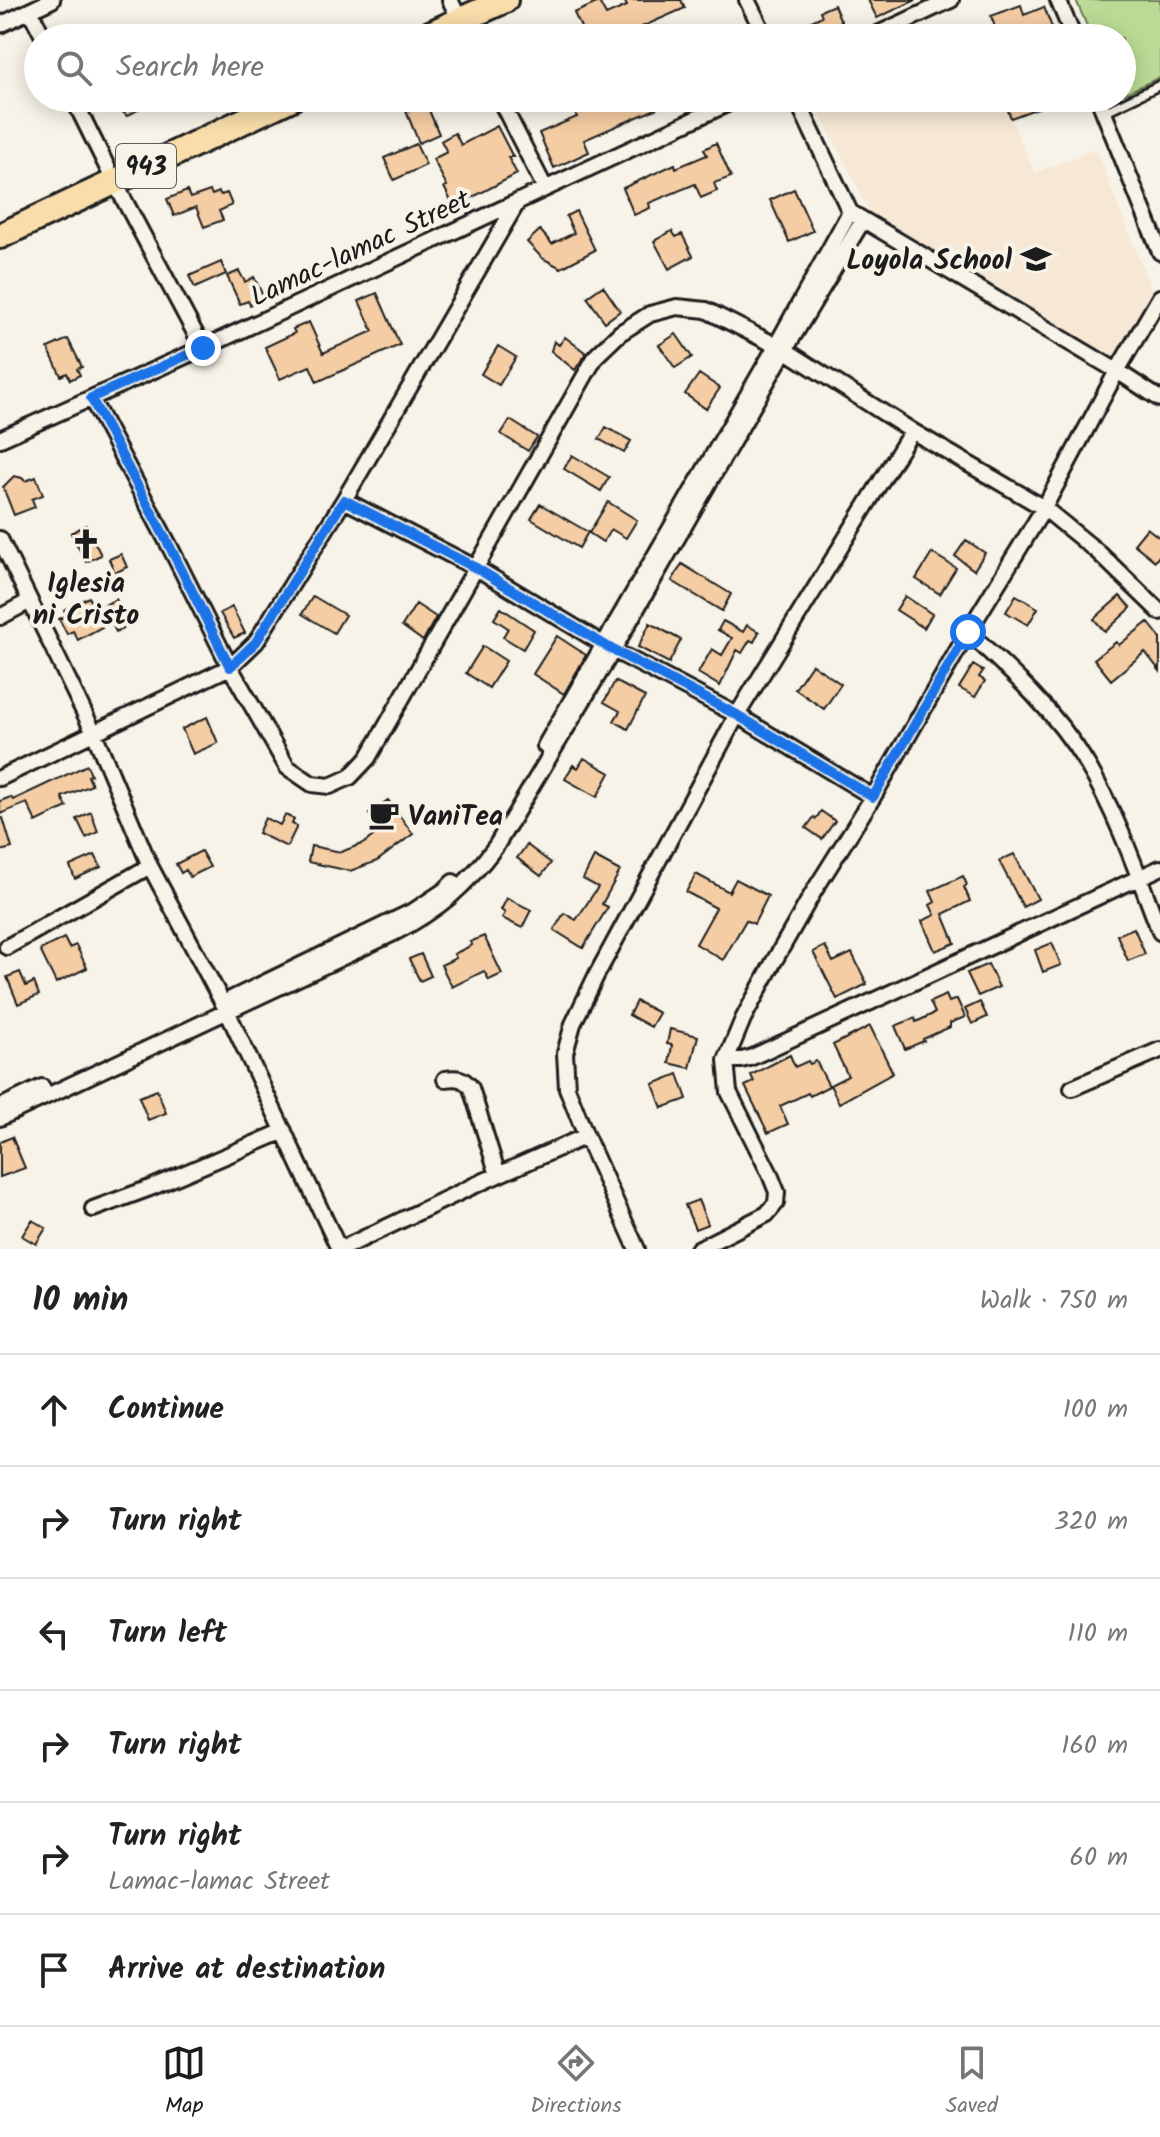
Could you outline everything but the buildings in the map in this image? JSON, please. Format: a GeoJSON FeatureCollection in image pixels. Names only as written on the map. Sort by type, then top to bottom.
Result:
{"type":"FeatureCollection","features":[{"type":"Feature","properties":{"kind":"highway"},"geometry":{"type":"LineString","coordinates":[[460,19],[505,0]]}},
{"type":"Feature","properties":{"kind":"highway","name":"943"},"geometry":{"type":"LineString","coordinates":[[0,236],[262,112]]}},
{"type":"Feature","properties":{"kind":"street"},"geometry":{"type":"LineString","coordinates":[[747,0],[759,24]]}},
{"type":"Feature","properties":{"kind":"street"},"geometry":{"type":"LineString","coordinates":[[899,24],[951,0]]}},
{"type":"Feature","properties":{"kind":"street"},"geometry":{"type":"LineString","coordinates":[[1058,0],[1068,24]]}},
{"type":"Feature","properties":{"kind":"street"},"geometry":{"type":"LineString","coordinates":[[0,25],[40,4],[42,24]]}},
{"type":"Feature","properties":{"kind":"street"},"geometry":{"type":"LineString","coordinates":[[80,112],[203,348]]}},
{"type":"Feature","properties":{"kind":"street"},"geometry":{"type":"LineString","coordinates":[[506,112],[545,188]]}},
{"type":"Feature","properties":{"kind":"street","name":"Lamac-lamac Street"},"geometry":{"type":"LineString","coordinates":[[0,439],[710,112]]}},
{"type":"Feature","properties":{"kind":"street"},"geometry":{"type":"LineString","coordinates":[[803,112],[856,216],[1160,399]]}},
{"type":"Feature","properties":{"kind":"street"},"geometry":{"type":"LineString","coordinates":[[1104,113],[1156,234],[1160,252]]}},
{"type":"Feature","properties":{"kind":"street"},"geometry":{"type":"LineString","coordinates":[[0,778],[230,667],[256,642],[344,500],[517,203]]}},
{"type":"Feature","properties":{"kind":"street"},"geometry":{"type":"LineString","coordinates":[[0,1118],[38,1095],[392,927],[422,918],[451,897],[475,873],[496,846],[513,809],[856,216]]}},
{"type":"Feature","properties":{"kind":"street"},"geometry":{"type":"LineString","coordinates":[[698,1249],[767,1214],[776,1203],[777,1192],[769,1172],[729,1092],[726,1060],[743,1019],[814,891],[1044,508],[1160,297]]}},
{"type":"Feature","properties":{"kind":"street"},"geometry":{"type":"LineString","coordinates":[[91,398],[230,667],[287,767],[312,784],[330,786],[350,777],[368,758],[596,356],[620,333],[650,314],[677,307],[706,310],[781,348],[912,431],[1044,508],[1099,553],[1160,612]]}},
{"type":"Feature","properties":{"kind":"street"},"geometry":{"type":"LineString","coordinates":[[637,1249],[567,1088],[565,1053],[573,1024],[737,715],[912,431]]}},
{"type":"Feature","properties":{"kind":"street"},"geometry":{"type":"LineString","coordinates":[[344,500],[476,568],[608,647],[737,715],[873,797]]}},
{"type":"Feature","properties":{"kind":"street"},"geometry":{"type":"LineString","coordinates":[[0,539],[94,733],[150,866],[225,1007],[340,1249],[586,1136]]}},
{"type":"Feature","properties":{"kind":"street"},"geometry":{"type":"LineString","coordinates":[[0,617],[30,601]]}},
{"type":"Feature","properties":{"kind":"street"},"geometry":{"type":"LineString","coordinates":[[968,632],[1021,680],[1086,763],[1112,812],[1160,932]]}},
{"type":"Feature","properties":{"kind":"street"},"geometry":{"type":"LineString","coordinates":[[7,947],[150,866]]}},
{"type":"Feature","properties":{"kind":"street"},"geometry":{"type":"LineString","coordinates":[[726,1060],[750,1058],[1160,868]]}},
{"type":"Feature","properties":{"kind":"street"},"geometry":{"type":"LineString","coordinates":[[1072,1088],[1160,1050]]}},
{"type":"Feature","properties":{"kind":"street"},"geometry":{"type":"LineString","coordinates":[[445,1079],[462,1079],[471,1088],[498,1175]]}},
{"type":"Feature","properties":{"kind":"street"},"geometry":{"type":"LineString","coordinates":[[0,1107],[38,1095]]}},
{"type":"Feature","properties":{"kind":"street"},"geometry":{"type":"LineString","coordinates":[[93,1209],[284,1131]]}},
{"type":"Feature","properties":{"kind":"lane"},"geometry":{"type":"LineString","coordinates":[[1136,97],[1160,85]]}},
{"type":"Feature","properties":{"kind":"shaded area","name":"Loyola School"},"geometry":{"type":"Polygon","coordinates":[[[819,112],[1007,112],[1035,173],[1096,149],[1152,292],[1111,364],[877,226],[819,112]]]}},
{"type":"Feature","properties":{"kind":"green space"},"geometry":{"type":"Polygon","coordinates":[[[1076,0],[1160,0],[1160,77],[1136,88],[1136,24],[1086,24],[1076,0]]]}},
{"type":"Feature","properties":{"kind":"place","name":"Loyola School"},"geometry":{"type":"Point","coordinates":[1036,259]}},
{"type":"Feature","properties":{"kind":"place","name":"Iglesia ni Cristo"},"geometry":{"type":"Point","coordinates":[86,544]}},
{"type":"Feature","properties":{"kind":"place","name":"VaniTea"},"geometry":{"type":"Point","coordinates":[384,815]}},
{"type":"Feature","properties":{"kind":"route"},"geometry":{"type":"LineString","coordinates":[[203,348],[91,398],[230,667],[256,642],[344,500],[476,568],[613,650],[737,715],[873,797],[968,632]]}}]}
